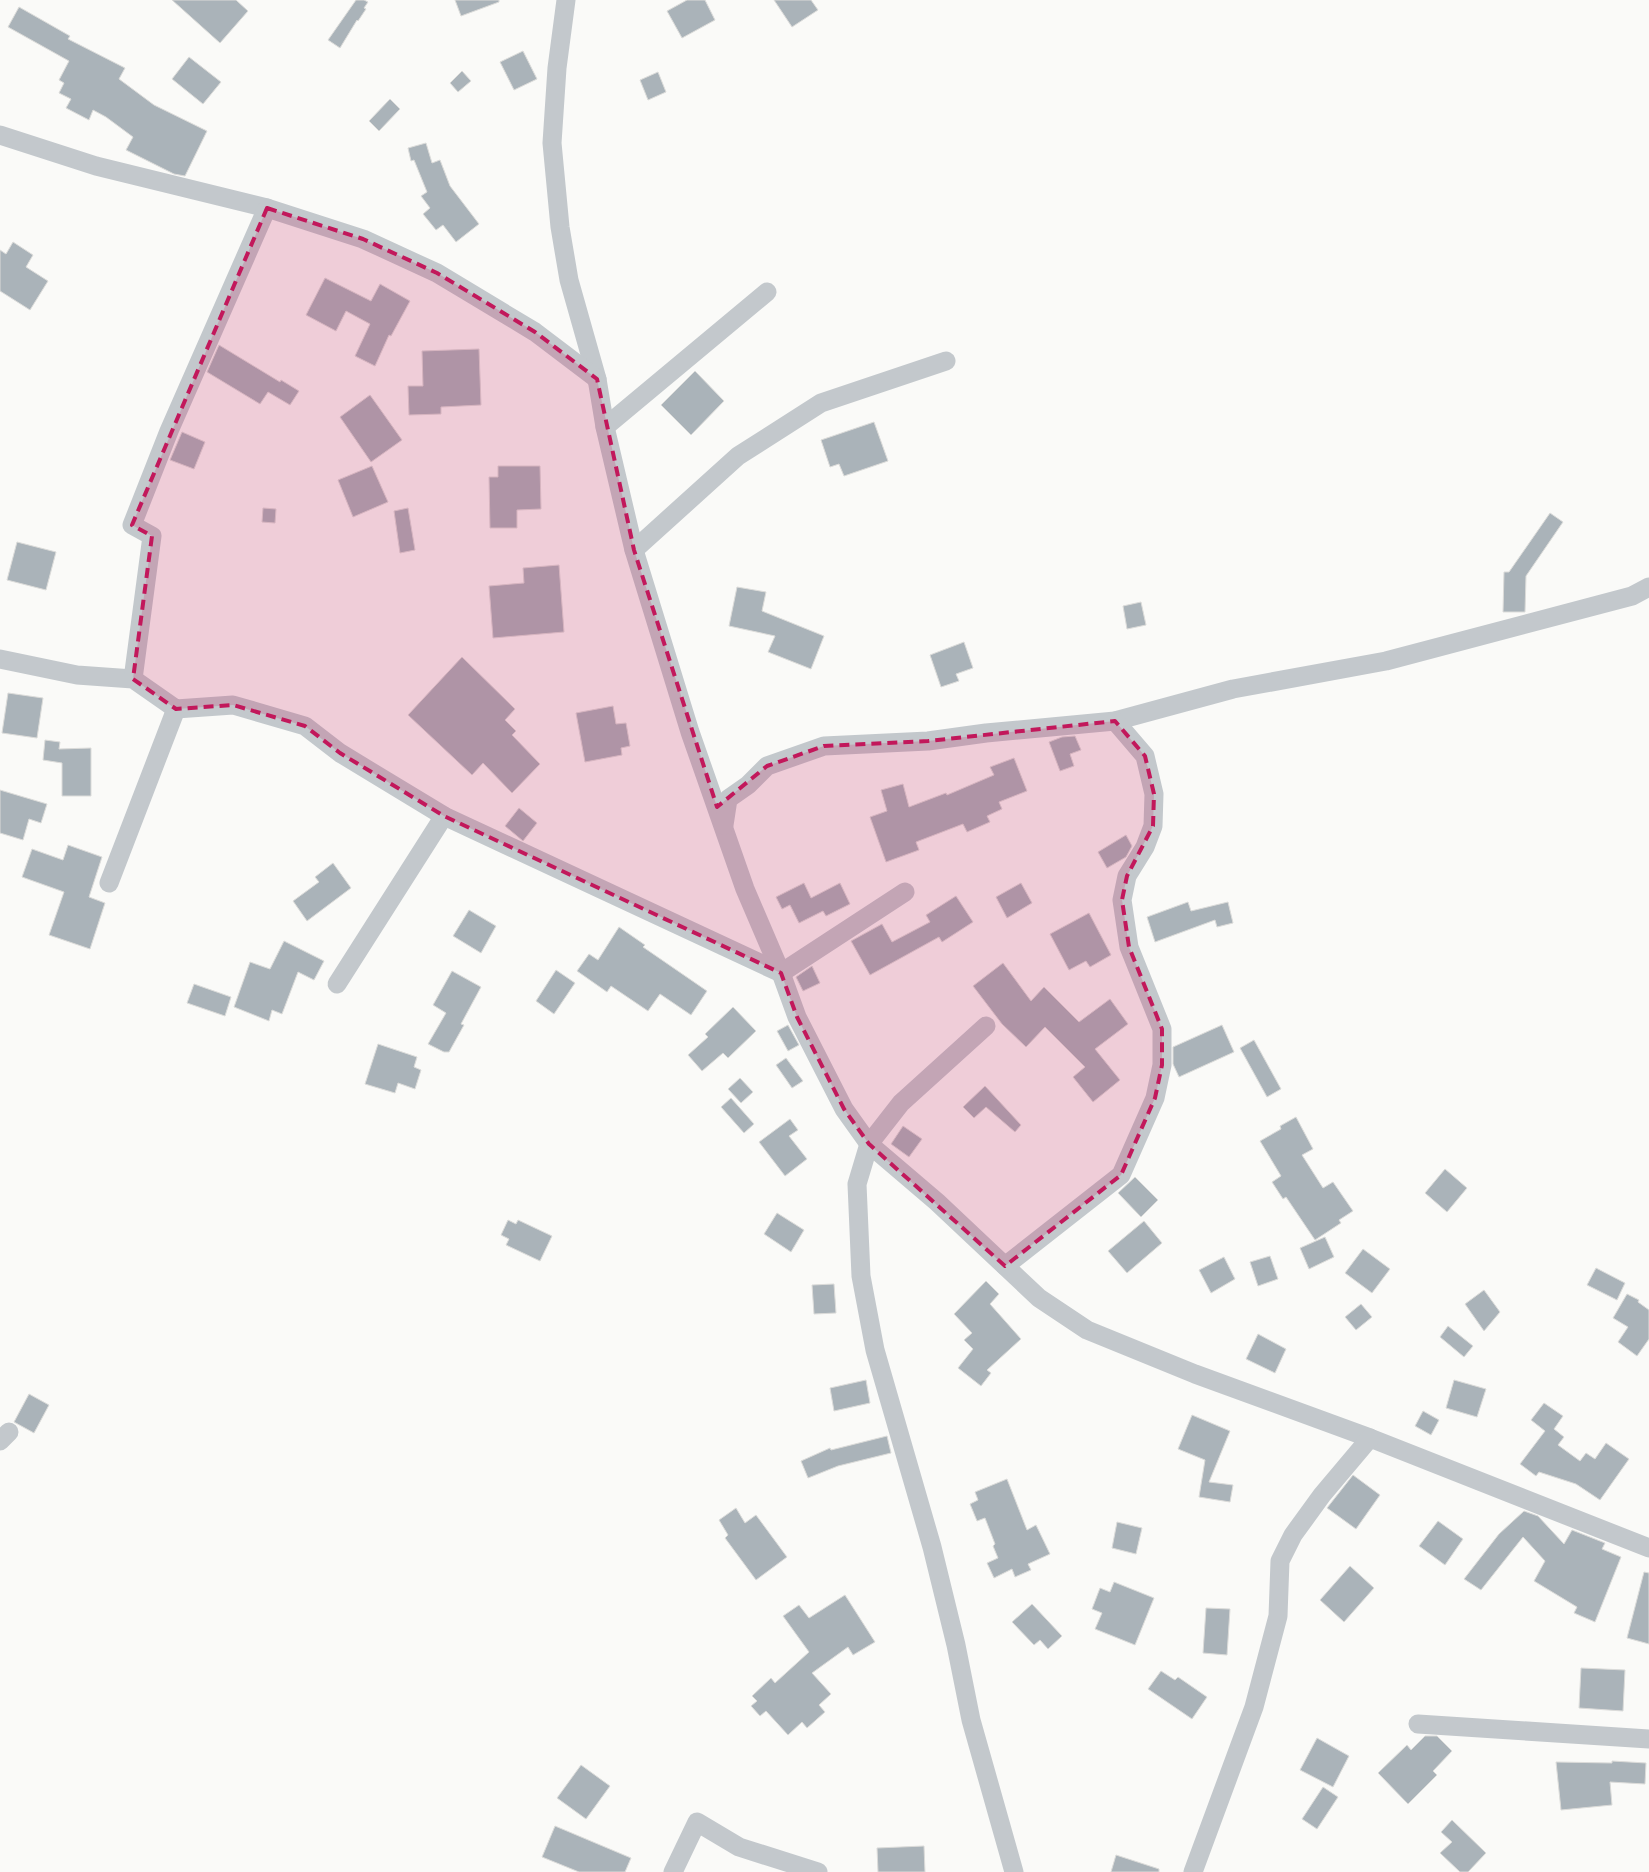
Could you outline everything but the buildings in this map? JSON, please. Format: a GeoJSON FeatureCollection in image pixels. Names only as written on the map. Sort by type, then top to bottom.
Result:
{"type":"FeatureCollection","features":[{"type":"Feature","properties":{"kind":"street"},"geometry":{"type":"LineString","coordinates":[[566,0],[557,68],[552,142],[560,227],[569,280],[597,379],[605,427],[634,550],[690,732],[745,889],[781,973],[797,1017],[844,1109],[869,1144],[937,1202],[1039,1298],[1087,1330],[1195,1374],[1370,1438],[1649,1548]]}},
{"type":"Feature","properties":{"kind":"street"},"geometry":{"type":"LineString","coordinates":[[0,135],[96,166],[267,208],[363,239],[437,273],[535,332],[597,379]]}},
{"type":"Feature","properties":{"kind":"street"},"geometry":{"type":"LineString","coordinates":[[133,679],[152,536],[132,525],[169,431],[267,208]]}},
{"type":"Feature","properties":{"kind":"street"},"geometry":{"type":"LineString","coordinates":[[605,427],[767,292]]}},
{"type":"Feature","properties":{"kind":"street"},"geometry":{"type":"LineString","coordinates":[[634,550],[738,456],[821,403],[946,361]]}},
{"type":"Feature","properties":{"kind":"street"},"geometry":{"type":"LineString","coordinates":[[724,826],[728,799],[748,785],[767,766],[824,746],[928,741],[986,733],[1115,721],[1233,689],[1386,661],[1632,596],[1649,587]]}},
{"type":"Feature","properties":{"kind":"street"},"geometry":{"type":"LineString","coordinates":[[0,659],[77,675],[133,679],[176,709],[233,705],[305,726],[340,753],[444,816],[781,973]]}},
{"type":"Feature","properties":{"kind":"street"},"geometry":{"type":"LineString","coordinates":[[110,883],[176,709]]}},
{"type":"Feature","properties":{"kind":"street"},"geometry":{"type":"LineString","coordinates":[[1005,1266],[1121,1175],[1155,1098],[1162,1065],[1162,1029],[1129,947],[1122,900],[1128,876],[1145,847],[1153,826],[1154,794],[1146,756],[1115,721]]}},
{"type":"Feature","properties":{"kind":"street"},"geometry":{"type":"LineString","coordinates":[[337,984],[444,816]]}},
{"type":"Feature","properties":{"kind":"street"},"geometry":{"type":"LineString","coordinates":[[781,973],[905,892]]}},
{"type":"Feature","properties":{"kind":"street"},"geometry":{"type":"LineString","coordinates":[[986,1026],[901,1103],[869,1144],[857,1184],[861,1276],[875,1350],[932,1547],[956,1644],[971,1720],[1014,1872]]}},
{"type":"Feature","properties":{"kind":"street"},"geometry":{"type":"LineString","coordinates":[[1193,1872],[1256,1699],[1278,1616],[1280,1560],[1293,1535],[1322,1496],[1370,1438]]}},
{"type":"Feature","properties":{"kind":"street"},"geometry":{"type":"LineString","coordinates":[[1418,1724],[1649,1739]]}},
{"type":"Feature","properties":{"kind":"street"},"geometry":{"type":"LineString","coordinates":[[672,1872],[697,1822],[739,1847],[818,1872]]}},
{"type":"Feature","properties":{"kind":"highlighted area"},"geometry":{"type":"Polygon","coordinates":[[[267,208],[363,239],[437,273],[535,332],[597,379],[634,550],[717,807],[767,766],[824,746],[928,741],[1115,721],[1145,756],[1154,794],[1153,826],[1127,876],[1122,900],[1129,947],[1162,1029],[1162,1065],[1155,1098],[1121,1175],[1005,1266],[869,1144],[844,1109],[797,1017],[781,973],[444,816],[340,753],[305,726],[233,705],[176,709],[133,679],[152,536],[132,525],[267,208]]]}}]}
